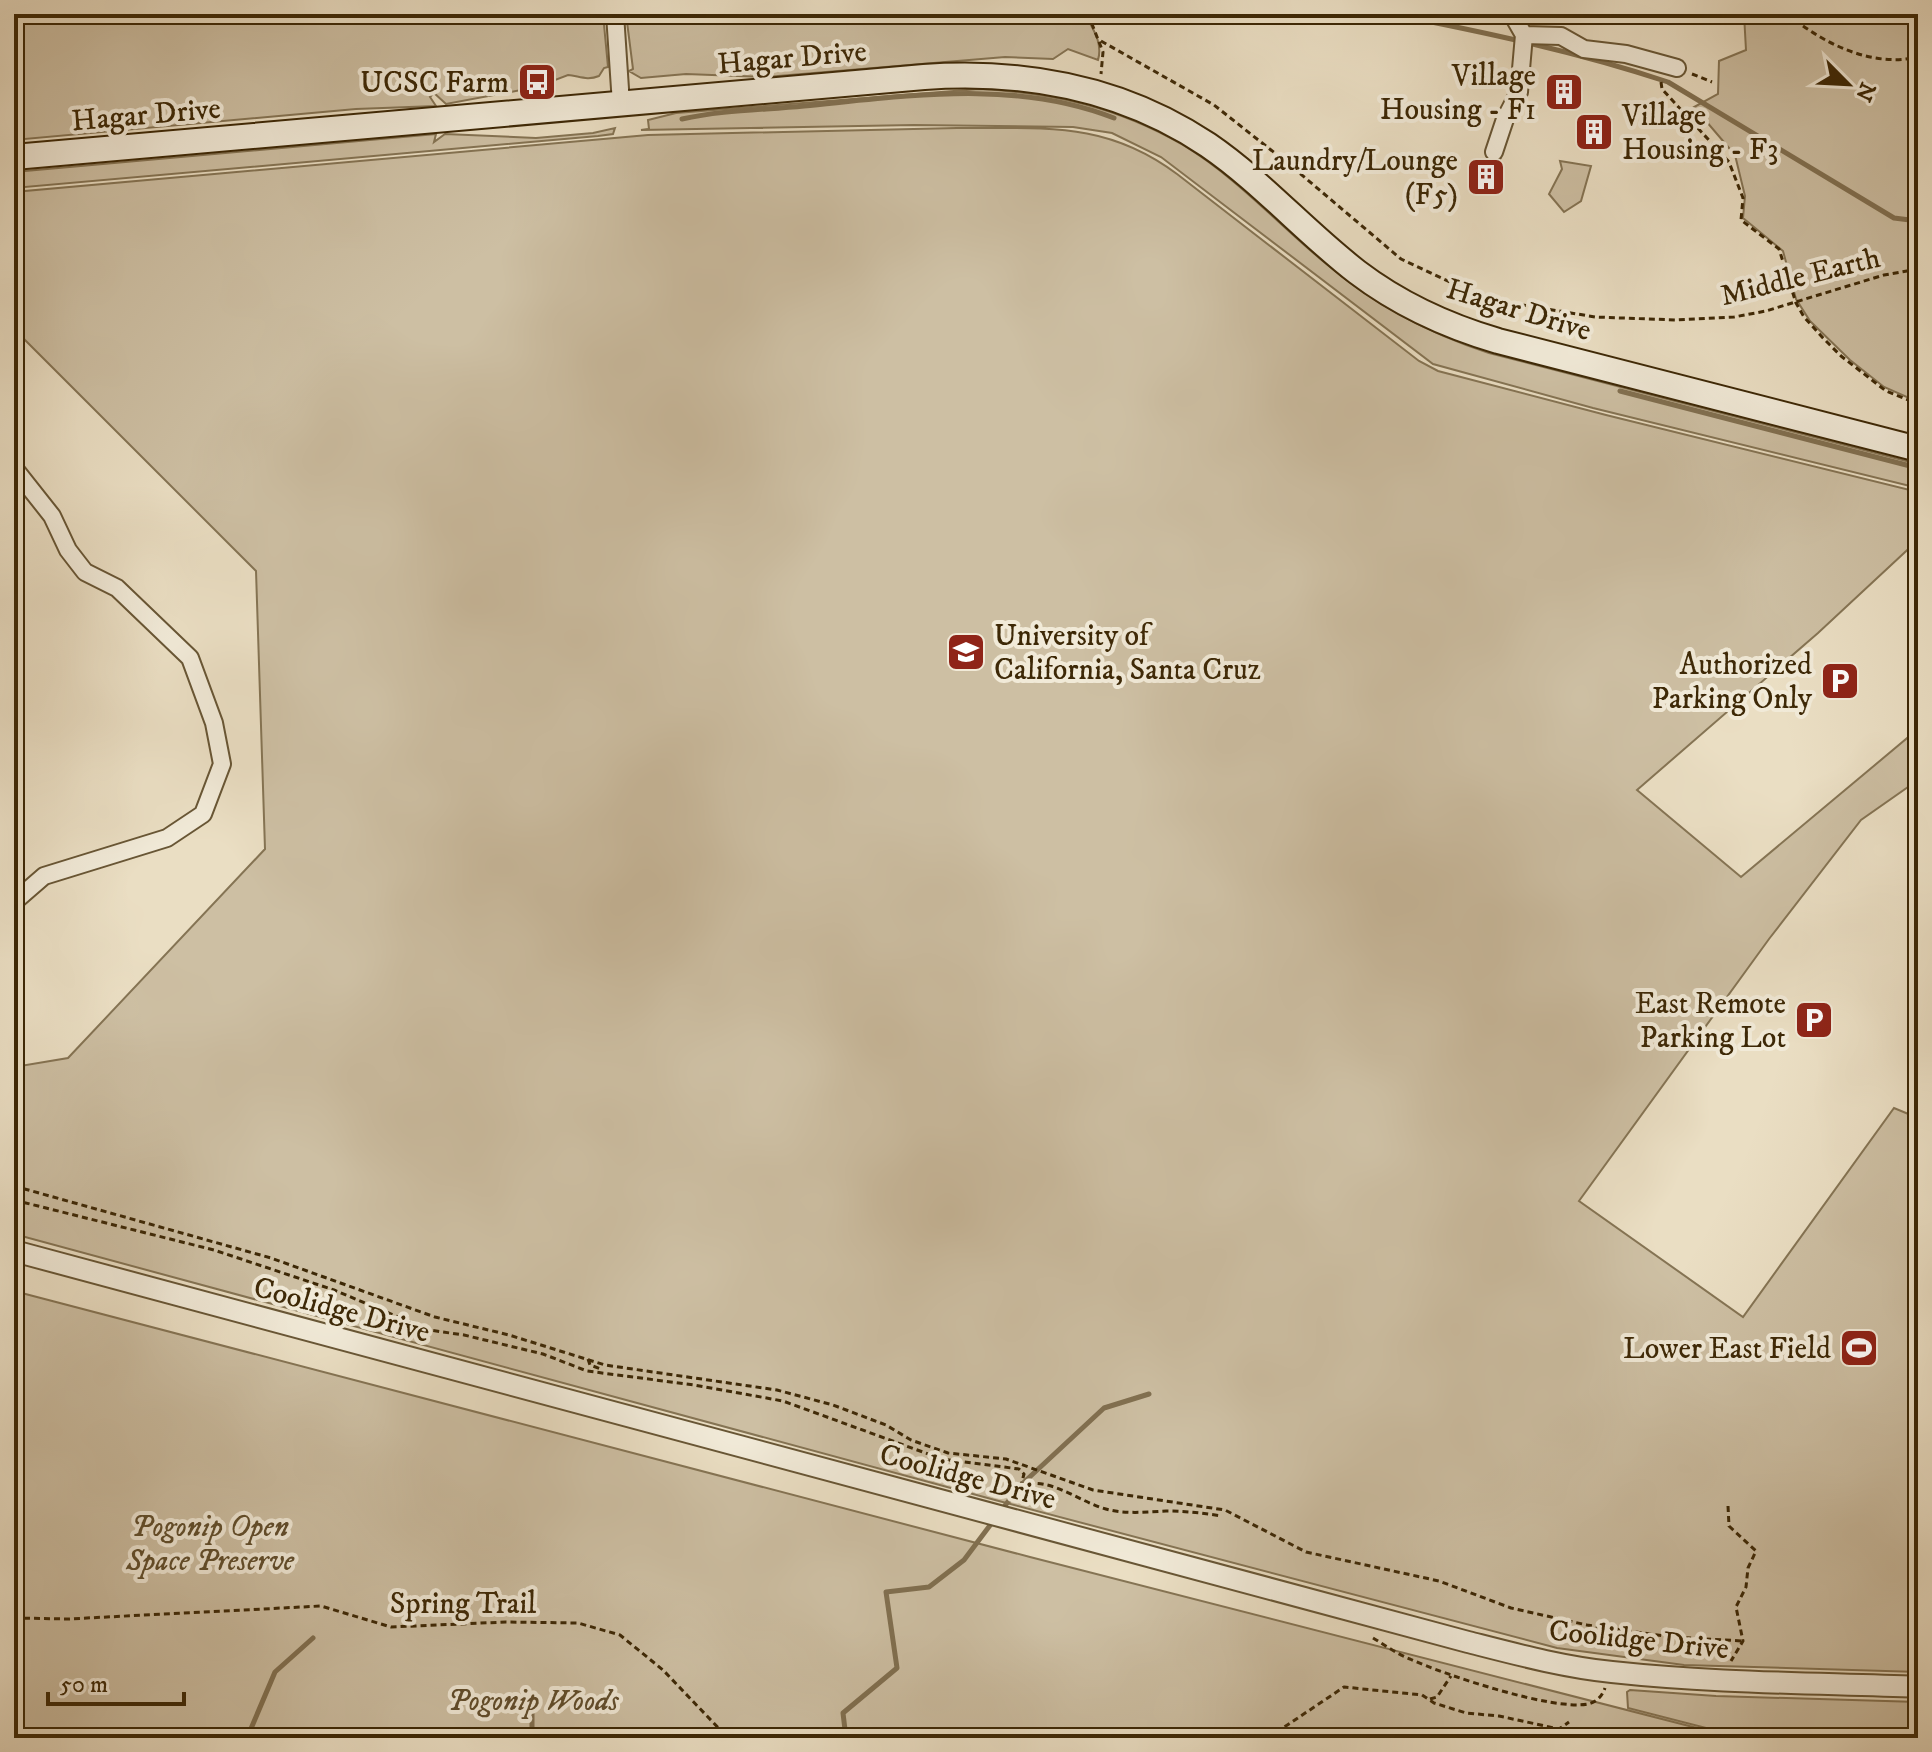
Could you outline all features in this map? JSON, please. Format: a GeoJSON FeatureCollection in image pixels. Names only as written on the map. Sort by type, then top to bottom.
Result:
{"type":"FeatureCollection","features":[{"type":"Feature","properties":{"kind":"main road","name":"Hagar Drive"},"geometry":{"type":"LineString","coordinates":[[14,157],[962,75],[1023,77],[1082,89],[1143,110],[1211,147],[1357,272],[1440,321],[1498,341],[1918,449]]}},
{"type":"Feature","properties":{"kind":"street"},"geometry":{"type":"LineString","coordinates":[[615,14],[621,104]]}},
{"type":"Feature","properties":{"kind":"street"},"geometry":{"type":"LineString","coordinates":[[1494,152],[1505,119],[1519,92],[1524,35],[1512,14]]}},
{"type":"Feature","properties":{"kind":"street"},"geometry":{"type":"LineString","coordinates":[[1524,35],[1561,36],[1584,49],[1626,54],[1677,68]]}},
{"type":"Feature","properties":{"kind":"street"},"geometry":{"type":"LineString","coordinates":[[14,468],[52,516],[68,550],[85,572],[117,588],[190,658],[214,723],[222,764],[203,814],[167,838],[44,876],[14,902]]}},
{"type":"Feature","properties":{"kind":"street","name":"Coolidge Drive"},"geometry":{"type":"LineString","coordinates":[[14,1251],[1468,1642],[1610,1672],[1918,1687]]}},
{"type":"Feature","properties":{"kind":"path"},"geometry":{"type":"LineString","coordinates":[[1088,14],[1101,41],[1104,60]]}},
{"type":"Feature","properties":{"kind":"path"},"geometry":{"type":"LineString","coordinates":[[1787,14],[1844,49],[1865,56],[1894,61],[1918,57]]}},
{"type":"Feature","properties":{"kind":"path","name":"Middle Earth"},"geometry":{"type":"LineString","coordinates":[[1101,41],[1214,105],[1401,259],[1463,288],[1505,302],[1595,317],[1676,320],[1734,317],[1796,303],[1884,275],[1918,269]]}},
{"type":"Feature","properties":{"kind":"path"},"geometry":{"type":"LineString","coordinates":[[1677,68],[1712,82]]}},
{"type":"Feature","properties":{"kind":"path"},"geometry":{"type":"LineString","coordinates":[[1662,89],[1729,162],[1743,198],[1741,220],[1779,249],[1796,303],[1804,317],[1841,356],[1886,391],[1918,404]]}},
{"type":"Feature","properties":{"kind":"path"},"geometry":{"type":"LineString","coordinates":[[14,1186],[271,1258],[435,1317],[509,1335],[605,1365],[777,1390],[833,1405],[948,1453],[1006,1459],[1093,1490],[1225,1510],[1306,1552],[1439,1581],[1511,1608],[1587,1625],[1671,1637],[1743,1641]]}},
{"type":"Feature","properties":{"kind":"path"},"geometry":{"type":"LineString","coordinates":[[14,1200],[214,1250],[334,1290],[429,1330],[543,1354],[587,1371],[783,1401],[942,1459],[1019,1469],[1024,1474],[1021,1485],[1038,1484],[1056,1488],[1105,1509],[1222,1516]]}},
{"type":"Feature","properties":{"kind":"path"},"geometry":{"type":"LineString","coordinates":[[588,1359],[590,1365],[601,1369]]}},
{"type":"Feature","properties":{"kind":"path"},"geometry":{"type":"LineString","coordinates":[[1726,1680],[1729,1666],[1743,1641],[1736,1607],[1746,1587],[1748,1568],[1756,1551],[1729,1526],[1728,1506]]}},
{"type":"Feature","properties":{"kind":"path","name":"Spring Trail"},"geometry":{"type":"LineString","coordinates":[[14,1618],[68,1619],[321,1606],[391,1627],[506,1622],[578,1623],[620,1635],[663,1670],[728,1738]]}},
{"type":"Feature","properties":{"kind":"path"},"geometry":{"type":"LineString","coordinates":[[1368,1635],[1406,1658],[1451,1676],[1564,1705],[1596,1701],[1603,1694],[1610,1672]]}},
{"type":"Feature","properties":{"kind":"path"},"geometry":{"type":"LineString","coordinates":[[1430,1699],[1437,1697],[1451,1676]]}},
{"type":"Feature","properties":{"kind":"path"},"geometry":{"type":"LineString","coordinates":[[1268,1738],[1344,1687],[1422,1695],[1434,1703],[1466,1713],[1499,1716],[1559,1729],[1569,1722]]}},
{"type":"Feature","properties":{"kind":"green space"},"geometry":{"type":"Polygon","coordinates":[[[14,14],[603,14],[608,67],[599,76],[591,78],[568,75],[550,82],[544,74],[536,75],[532,88],[446,104],[434,93],[430,97],[436,106],[356,109],[14,140],[14,14]]]}},
{"type":"Feature","properties":{"kind":"green space"},"geometry":{"type":"Polygon","coordinates":[[[626,14],[1085,14],[1096,36],[1099,54],[1098,60],[1068,49],[1053,59],[1005,57],[766,77],[686,74],[641,78],[629,71],[633,69],[626,14]]]}},
{"type":"Feature","properties":{"kind":"green space"},"geometry":{"type":"Polygon","coordinates":[[[1744,14],[1918,14],[1918,402],[1884,387],[1850,360],[1810,321],[1796,299],[1783,251],[1743,218],[1745,196],[1735,155],[1694,107],[1718,94],[1719,61],[1746,50],[1744,14]]]}},
{"type":"Feature","properties":{"kind":"green space"},"geometry":{"type":"Polygon","coordinates":[[[979,89],[1059,98],[1109,112],[1159,132],[1221,171],[1324,262],[1362,291],[1402,316],[1444,336],[1489,353],[1918,464],[1918,488],[1593,408],[1433,364],[1161,157],[1112,133],[1073,127],[914,125],[641,130],[649,129],[648,120],[676,113],[979,89]]]}},
{"type":"Feature","properties":{"kind":"green space"},"geometry":{"type":"Polygon","coordinates":[[[615,128],[613,134],[598,136],[14,188],[14,172],[436,134],[434,142],[445,134],[536,138],[615,128]]]}},
{"type":"Feature","properties":{"kind":"green space","name":"University of California, Santa Cruz"},"geometry":{"type":"Polygon","coordinates":[[[957,128],[1072,131],[1124,144],[1150,157],[1177,174],[1419,361],[1438,371],[1918,492],[1918,540],[1818,633],[1637,790],[1741,877],[1918,729],[1918,780],[1861,820],[1769,939],[1579,1201],[1743,1317],[1894,1108],[1918,1118],[1918,1672],[1684,1665],[1557,1648],[995,1500],[14,1234],[14,1067],[68,1058],[265,849],[256,571],[14,329],[14,192],[648,135],[957,128]]]}},
{"type":"Feature","properties":{"kind":"green space"},"geometry":{"type":"Polygon","coordinates":[[[1560,161],[1591,166],[1581,201],[1564,212],[1549,194],[1562,169],[1560,161]]]}},
{"type":"Feature","properties":{"kind":"green space","name":"Pogonip Open Space Preserve"},"geometry":{"type":"Polygon","coordinates":[[[14,1291],[1030,1557],[1736,1738],[14,1738],[14,1291]]]}},
{"type":"Feature","properties":{"kind":"green space"},"geometry":{"type":"Polygon","coordinates":[[[1627,1692],[1716,1696],[1918,1702],[1918,1738],[1745,1738],[1628,1708],[1627,1692]]]}},
{"type":"Feature","properties":{"kind":"waterway"},"geometry":{"type":"LineString","coordinates":[[1391,14],[1531,44],[1668,82],[1894,218],[1918,221]]}},
{"type":"Feature","properties":{"kind":"waterway"},"geometry":{"type":"LineString","coordinates":[[682,119],[882,98],[960,94],[1038,98],[1114,118]]}},
{"type":"Feature","properties":{"kind":"waterway"},"geometry":{"type":"LineString","coordinates":[[1620,391],[1918,468]]}},
{"type":"Feature","properties":{"kind":"waterway"},"geometry":{"type":"LineString","coordinates":[[1000,1512],[1021,1485],[1104,1408],[1149,1394]]}},
{"type":"Feature","properties":{"kind":"waterway"},"geometry":{"type":"LineString","coordinates":[[846,1738],[843,1713],[897,1668],[886,1592],[929,1587],[964,1560],[994,1520]]}},
{"type":"Feature","properties":{"kind":"waterway"},"geometry":{"type":"LineString","coordinates":[[247,1738],[275,1672],[313,1638]]}},
{"type":"Feature","properties":{"kind":"waterway"},"geometry":{"type":"LineString","coordinates":[[532,1698],[532,1738]]}},
{"type":"Feature","properties":{"kind":"place","name":"UCSC Farm"},"geometry":{"type":"Point","coordinates":[537,82]}},
{"type":"Feature","properties":{"kind":"place","name":"Village Housing - F1"},"geometry":{"type":"Point","coordinates":[1564,92]}},
{"type":"Feature","properties":{"kind":"place","name":"Village Housing - F3"},"geometry":{"type":"Point","coordinates":[1594,132]}},
{"type":"Feature","properties":{"kind":"place","name":"Laundry/Lounge (F5)"},"geometry":{"type":"Point","coordinates":[1486,177]}},
{"type":"Feature","properties":{"kind":"place","name":"University of California, Santa Cruz"},"geometry":{"type":"Point","coordinates":[966,652]}},
{"type":"Feature","properties":{"kind":"place","name":"Authorized Parking Only"},"geometry":{"type":"Point","coordinates":[1840,681]}},
{"type":"Feature","properties":{"kind":"place","name":"East Remote Parking Lot"},"geometry":{"type":"Point","coordinates":[1814,1020]}},
{"type":"Feature","properties":{"kind":"place","name":"Lower East Field"},"geometry":{"type":"Point","coordinates":[1859,1348]}},
{"type":"Feature","properties":{"kind":"park label","name":"Pogonip Woods"},"geometry":{"type":"Point","coordinates":[533,1700]}}]}
